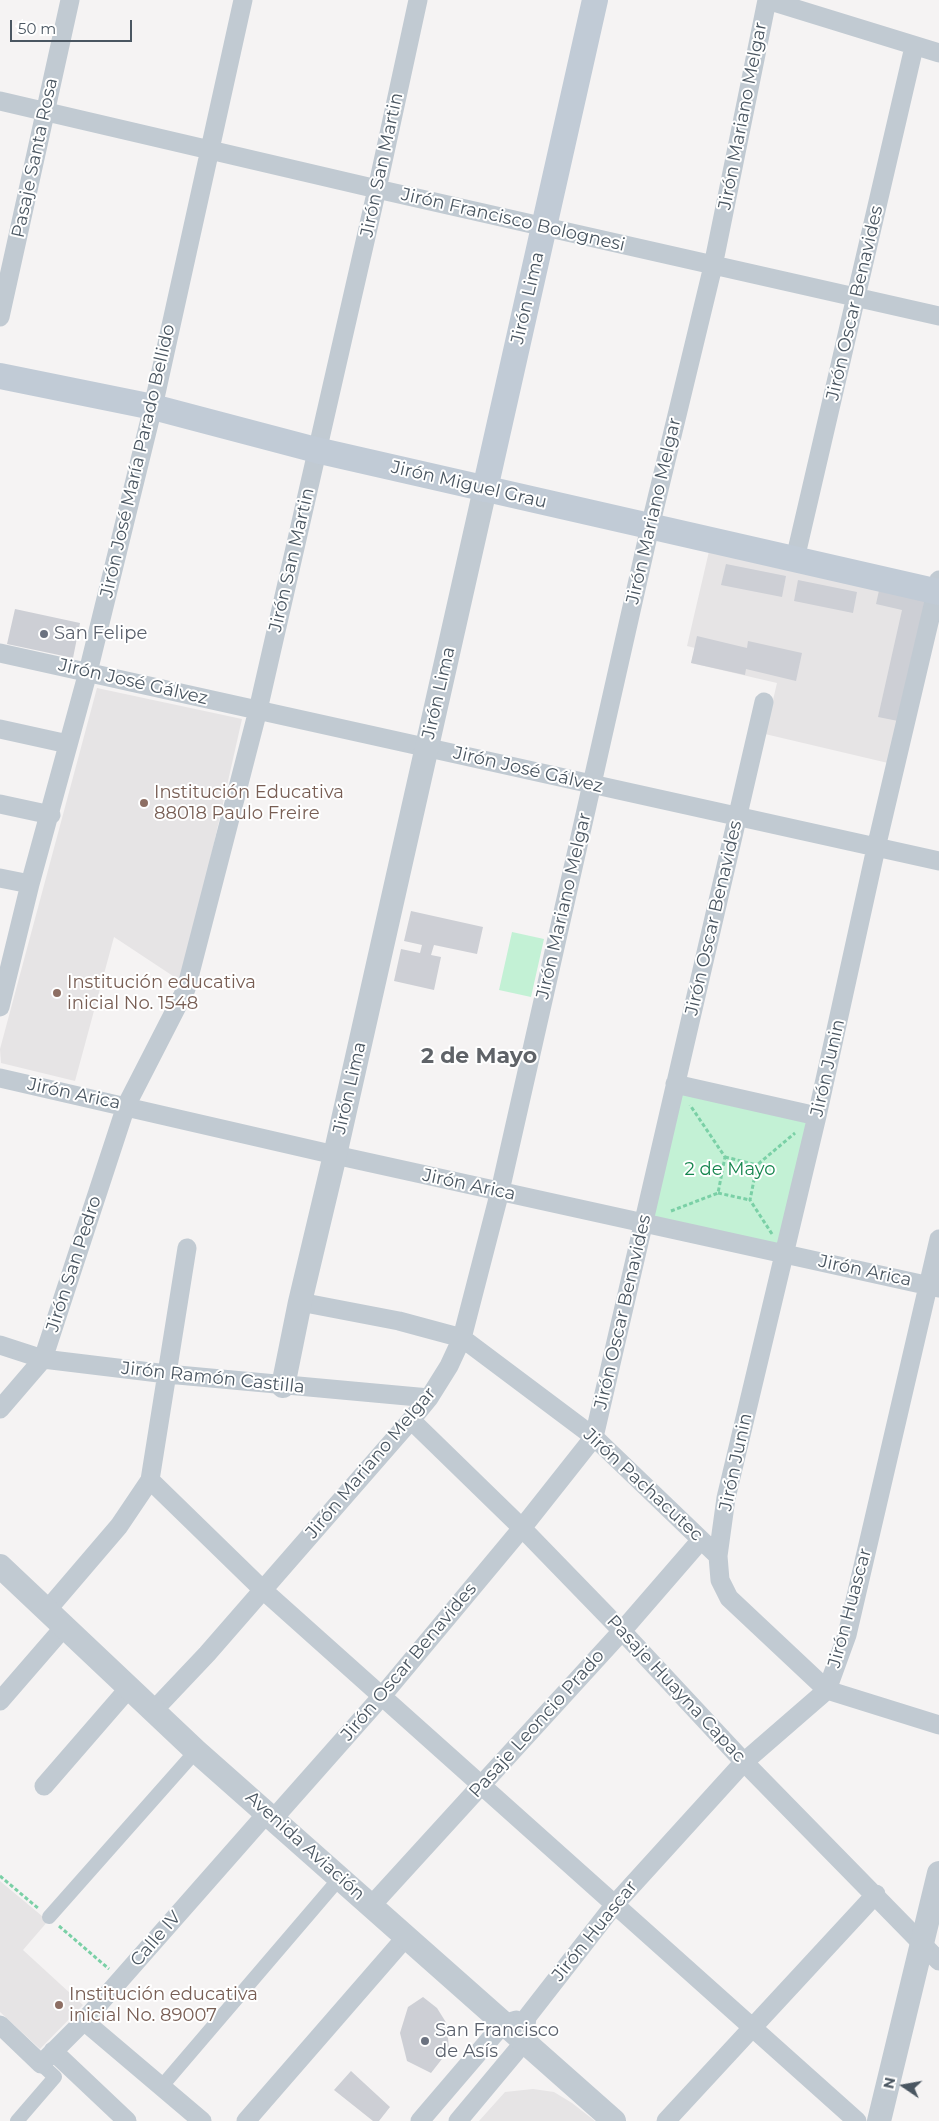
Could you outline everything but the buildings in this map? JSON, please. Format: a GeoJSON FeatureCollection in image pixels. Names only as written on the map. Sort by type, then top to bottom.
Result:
{"type":"FeatureCollection","features":[{"type":"Feature","properties":{"kind":"main road","name":"Jirón Lima"},"geometry":{"type":"LineString","coordinates":[[485,489],[595,0]]}},
{"type":"Feature","properties":{"kind":"main road","name":"Jirón Miguel Grau"},"geometry":{"type":"LineString","coordinates":[[0,376],[153,407],[316,450],[650,527],[938,588]]}},
{"type":"Feature","properties":{"kind":"street","name":"Pasaje Santa Rosa"},"geometry":{"type":"LineString","coordinates":[[0,317],[70,0]]}},
{"type":"Feature","properties":{"kind":"street","name":"Jirón José María Parado Bellido"},"geometry":{"type":"LineString","coordinates":[[0,1007],[6,956],[51,814],[153,407],[243,0]]}},
{"type":"Feature","properties":{"kind":"street","name":"Jirón San Martin"},"geometry":{"type":"LineString","coordinates":[[126,1106],[186,990],[258,710],[316,450],[378,189],[418,0]]}},
{"type":"Feature","properties":{"kind":"street"},"geometry":{"type":"LineString","coordinates":[[767,0],[914,47],[939,53]]}},
{"type":"Feature","properties":{"kind":"street","name":"Jirón Mariano Melgar"},"geometry":{"type":"LineString","coordinates":[[154,1710],[264,1590],[411,1420],[429,1398],[449,1366],[462,1338],[500,1191],[650,527],[713,266],[767,0]]}},
{"type":"Feature","properties":{"kind":"street","name":"Jirón Oscar Benavides"},"geometry":{"type":"LineString","coordinates":[[795,559],[914,47]]}},
{"type":"Feature","properties":{"kind":"street","name":"Jirón Francisco Bolognesi"},"geometry":{"type":"LineString","coordinates":[[0,101],[713,266],[939,316]]}},
{"type":"Feature","properties":{"kind":"street","name":"Jirón Lima"},"geometry":{"type":"LineString","coordinates":[[283,1386],[300,1302],[335,1155],[485,489]]}},
{"type":"Feature","properties":{"kind":"street","name":"Jirón Junin"},"geometry":{"type":"LineString","coordinates":[[718,1556],[726,1498],[785,1254],[876,848],[938,588]]}},
{"type":"Feature","properties":{"kind":"street","name":"Jirón José Gálvez"},"geometry":{"type":"LineString","coordinates":[[0,653],[939,862]]}},
{"type":"Feature","properties":{"kind":"street","name":"Jirón Oscar Benavides"},"geometry":{"type":"LineString","coordinates":[[271,1815],[382,1696],[522,1528],[594,1437],[764,702]]}},
{"type":"Feature","properties":{"kind":"street"},"geometry":{"type":"LineString","coordinates":[[0,729],[68,744]]}},
{"type":"Feature","properties":{"kind":"street"},"geometry":{"type":"LineString","coordinates":[[0,804],[51,814]]}},
{"type":"Feature","properties":{"kind":"street"},"geometry":{"type":"LineString","coordinates":[[0,878],[30,884]]}},
{"type":"Feature","properties":{"kind":"street","name":"Jirón Arica"},"geometry":{"type":"LineString","coordinates":[[0,1078],[335,1155],[934,1287]]}},
{"type":"Feature","properties":{"kind":"street"},"geometry":{"type":"LineString","coordinates":[[675,1084],[817,1116]]}},
{"type":"Feature","properties":{"kind":"street","name":"Jirón San Pedro"},"geometry":{"type":"LineString","coordinates":[[0,1409],[43,1359],[126,1106]]}},
{"type":"Feature","properties":{"kind":"street","name":"Jirón Huascar"},"geometry":{"type":"LineString","coordinates":[[527,2017],[615,1904],[744,1762],[826,1690],[847,1635],[934,1287],[939,1239]]}},
{"type":"Feature","properties":{"kind":"street"},"geometry":{"type":"LineString","coordinates":[[48,1609],[119,1526],[150,1480],[187,1248]]}},
{"type":"Feature","properties":{"kind":"street","name":"Jirón Pachacutec"},"geometry":{"type":"LineString","coordinates":[[300,1302],[399,1321],[462,1338],[594,1437],[700,1541],[718,1556],[720,1580],[729,1598],[826,1690],[939,1725]]}},
{"type":"Feature","properties":{"kind":"street","name":"Jirón Ramón Castilla"},"geometry":{"type":"LineString","coordinates":[[0,1344],[43,1359],[283,1386],[429,1398]]}},
{"type":"Feature","properties":{"kind":"street","name":"Pasaje Huayna Capac"},"geometry":{"type":"LineString","coordinates":[[411,1420],[522,1528],[622,1631],[744,1762],[939,1960]]}},
{"type":"Feature","properties":{"kind":"street"},"geometry":{"type":"LineString","coordinates":[[150,1480],[264,1590],[857,2121]]}},
{"type":"Feature","properties":{"kind":"street","name":"Pasaje Leoncio Prado"},"geometry":{"type":"LineString","coordinates":[[371,1906],[622,1631],[700,1541]]}},
{"type":"Feature","properties":{"kind":"street","name":"Avenida Aviación"},"geometry":{"type":"LineString","coordinates":[[0,1566],[154,1710],[192,1755],[271,1815],[340,1879],[614,2121]]}},
{"type":"Feature","properties":{"kind":"street"},"geometry":{"type":"LineString","coordinates":[[0,1701],[65,1626]]}},
{"type":"Feature","properties":{"kind":"street"},"geometry":{"type":"LineString","coordinates":[[44,1786],[129,1688]]}},
{"type":"Feature","properties":{"kind":"street"},"geometry":{"type":"LineString","coordinates":[[49,1917],[192,1755]]}},
{"type":"Feature","properties":{"kind":"street","name":"Calle IV"},"geometry":{"type":"LineString","coordinates":[[47,2058],[84,2021],[271,1815]]}},
{"type":"Feature","properties":{"kind":"street"},"geometry":{"type":"LineString","coordinates":[[879,2121],[939,1873]]}},
{"type":"Feature","properties":{"kind":"street"},"geometry":{"type":"LineString","coordinates":[[162,2086],[340,1879]]}},
{"type":"Feature","properties":{"kind":"street"},"geometry":{"type":"LineString","coordinates":[[666,2121],[876,1894]]}},
{"type":"Feature","properties":{"kind":"street"},"geometry":{"type":"LineString","coordinates":[[246,2121],[406,1937]]}},
{"type":"Feature","properties":{"kind":"street"},"geometry":{"type":"LineString","coordinates":[[420,2121],[503,2024],[527,2017],[524,2042],[458,2121]]}},
{"type":"Feature","properties":{"kind":"street"},"geometry":{"type":"LineString","coordinates":[[84,2021],[202,2121]]}},
{"type":"Feature","properties":{"kind":"street"},"geometry":{"type":"LineString","coordinates":[[0,2025],[47,2058],[127,2121]]}},
{"type":"Feature","properties":{"kind":"street"},"geometry":{"type":"LineString","coordinates":[[17,2121],[54,2077],[47,2058]]}},
{"type":"Feature","properties":{"kind":"path"},"geometry":{"type":"LineString","coordinates":[[675,1084],[725,1157],[757,1165]]}},
{"type":"Feature","properties":{"kind":"path"},"geometry":{"type":"LineString","coordinates":[[750,1200],[757,1165],[817,1116]]}},
{"type":"Feature","properties":{"kind":"path"},"geometry":{"type":"LineString","coordinates":[[718,1192],[725,1157]]}},
{"type":"Feature","properties":{"kind":"path"},"geometry":{"type":"LineString","coordinates":[[643,1223],[718,1192],[750,1200],[785,1254]]}},
{"type":"Feature","properties":{"kind":"shaded area"},"geometry":{"type":"Polygon","coordinates":[[[710,547],[926,597],[888,763],[765,734],[777,683],[691,663],[695,648],[687,646],[710,547]]]}},
{"type":"Feature","properties":{"kind":"shaded area","name":"Institución Educativa 88018 Paulo Freire"},"geometry":{"type":"Polygon","coordinates":[[[97,688],[242,719],[194,932],[179,980],[114,937],[75,1081],[1,1063],[0,1049],[97,688]]]}},
{"type":"Feature","properties":{"kind":"shaded area"},"geometry":{"type":"Polygon","coordinates":[[[0,1881],[48,1921],[23,1950],[83,2005],[40,2049],[0,2012],[0,1881]]]}},
{"type":"Feature","properties":{"kind":"shaded area"},"geometry":{"type":"Polygon","coordinates":[[[533,2089],[554,2092],[595,2121],[479,2121],[505,2092],[533,2089]]]}},
{"type":"Feature","properties":{"kind":"green space"},"geometry":{"type":"Polygon","coordinates":[[[512,932],[544,939],[531,997],[499,990],[512,932]]]}},
{"type":"Feature","properties":{"kind":"green space","name":"2 de Mayo"},"geometry":{"type":"Polygon","coordinates":[[[677,1087],[812,1119],[783,1251],[647,1221],[677,1087]]]}},
{"type":"Feature","properties":{"kind":"place","name":"San Felipe"},"geometry":{"type":"Point","coordinates":[44,634]}},
{"type":"Feature","properties":{"kind":"place","name":"Institución Educativa 88018 Paulo Freire"},"geometry":{"type":"Point","coordinates":[144,803]}},
{"type":"Feature","properties":{"kind":"place","name":"Institución educativa inicial No. 1548"},"geometry":{"type":"Point","coordinates":[57,993]}},
{"type":"Feature","properties":{"kind":"place","name":"Institución educativa inicial No. 89007"},"geometry":{"type":"Point","coordinates":[59,2005]}},
{"type":"Feature","properties":{"kind":"place","name":"San Francisco de Asís"},"geometry":{"type":"Point","coordinates":[425,2041]}},
{"type":"Feature","properties":{"kind":"district","name":"2 de Mayo"},"geometry":{"type":"Point","coordinates":[479,1057]}}]}
